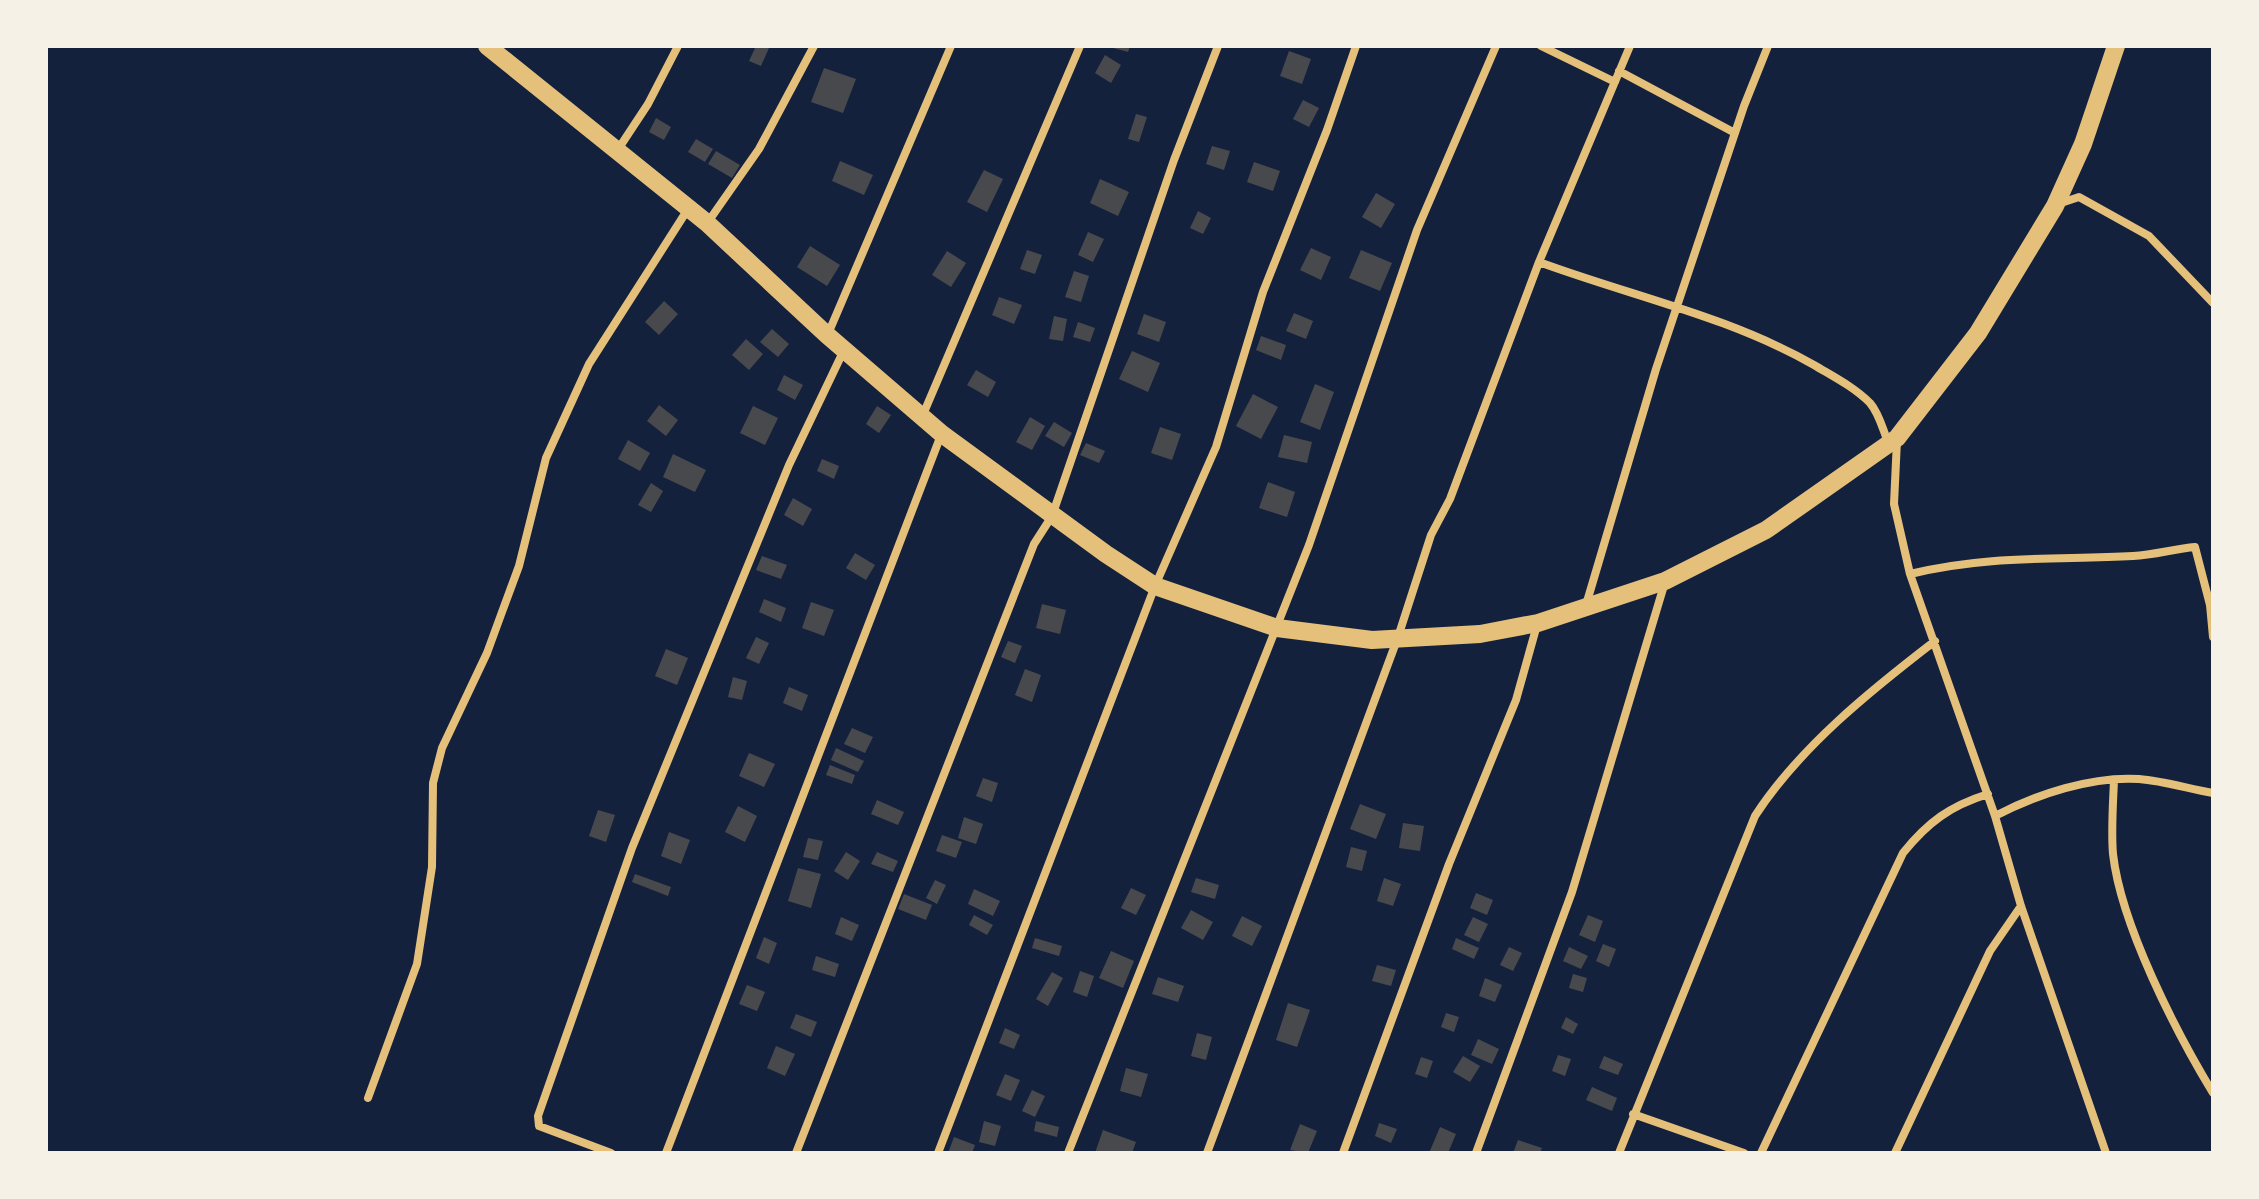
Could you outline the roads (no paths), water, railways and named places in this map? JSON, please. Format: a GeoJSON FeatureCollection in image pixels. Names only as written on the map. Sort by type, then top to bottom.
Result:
{"type":"FeatureCollection","features":[{"type":"Feature","properties":{"kind":"highway"},"geometry":{"type":"LineString","coordinates":[[487,46],[707,223],[827,335],[942,434],[1052,516],[1155,586],[1277,628],[1372,640],[1480,634],[1538,623],[1665,581],[1766,530],[1892,440],[1978,333],[2055,206],[2083,144],[2116,46]]}},
{"type":"Feature","properties":{"kind":"street"},"geometry":{"type":"LineString","coordinates":[[617,151],[648,104],[678,46]]}},
{"type":"Feature","properties":{"kind":"street"},"geometry":{"type":"LineString","coordinates":[[707,223],[759,149],[814,46]]}},
{"type":"Feature","properties":{"kind":"street"},"geometry":{"type":"LineString","coordinates":[[827,335],[951,46]]}},
{"type":"Feature","properties":{"kind":"street"},"geometry":{"type":"LineString","coordinates":[[922,417],[1080,46]]}},
{"type":"Feature","properties":{"kind":"street"},"geometry":{"type":"LineString","coordinates":[[796,1153],[1034,544],[1052,516],[1174,160],[1218,46]]}},
{"type":"Feature","properties":{"kind":"street"},"geometry":{"type":"LineString","coordinates":[[938,1153],[1155,586],[1216,447],[1263,292],[1327,130],[1356,46]]}},
{"type":"Feature","properties":{"kind":"street"},"geometry":{"type":"LineString","coordinates":[[1068,1153],[1277,628],[1417,230],[1496,46]]}},
{"type":"Feature","properties":{"kind":"street"},"geometry":{"type":"LineString","coordinates":[[1541,46],[1615,82]]}},
{"type":"Feature","properties":{"kind":"street"},"geometry":{"type":"LineString","coordinates":[[1207,1153],[1398,637],[1431,535],[1461,471],[1539,262],[1630,46]]}},
{"type":"Feature","properties":{"kind":"street"},"geometry":{"type":"LineString","coordinates":[[1585,609],[1622,475],[1735,133],[1768,46]]}},
{"type":"Feature","properties":{"kind":"street"},"geometry":{"type":"LineString","coordinates":[[1619,71],[1735,133]]}},
{"type":"Feature","properties":{"kind":"street"},"geometry":{"type":"LineString","coordinates":[[2055,206],[2079,197],[2104,209],[2156,242],[2211,298]]}},
{"type":"Feature","properties":{"kind":"street"},"geometry":{"type":"LineString","coordinates":[[368,1098],[417,964],[432,867],[433,783],[442,748],[487,653],[507,601],[546,458],[589,364],[689,208]]}},
{"type":"Feature","properties":{"kind":"street"},"geometry":{"type":"LineString","coordinates":[[1539,262],[1737,327],[1852,387],[1873,406],[1892,440],[1894,504],[1910,574],[1988,794],[2021,906],[2106,1153]]}},
{"type":"Feature","properties":{"kind":"street"},"geometry":{"type":"LineString","coordinates":[[611,1153],[551,1133],[539,1126],[538,1116],[632,848],[789,465],[844,349]]}},
{"type":"Feature","properties":{"kind":"street"},"geometry":{"type":"LineString","coordinates":[[666,1153],[942,434]]}},
{"type":"Feature","properties":{"kind":"street"},"geometry":{"type":"LineString","coordinates":[[1910,574],[1955,563],[2053,556],[2131,556],[2195,547],[2213,633]]}},
{"type":"Feature","properties":{"kind":"street"},"geometry":{"type":"LineString","coordinates":[[1476,1153],[1572,892],[1665,581]]}},
{"type":"Feature","properties":{"kind":"street"},"geometry":{"type":"LineString","coordinates":[[1343,1153],[1449,864],[1516,700],[1538,623]]}},
{"type":"Feature","properties":{"kind":"street"},"geometry":{"type":"LineString","coordinates":[[1619,1153],[1755,816],[1777,782],[1892,674],[1935,641]]}},
{"type":"Feature","properties":{"kind":"street"},"geometry":{"type":"LineString","coordinates":[[1995,816],[2028,799],[2114,780],[2140,779],[2213,793]]}},
{"type":"Feature","properties":{"kind":"street"},"geometry":{"type":"LineString","coordinates":[[2114,780],[2113,856],[2120,889],[2142,950],[2193,1060],[2213,1093]]}},
{"type":"Feature","properties":{"kind":"street"},"geometry":{"type":"LineString","coordinates":[[1761,1153],[1903,853],[1918,835],[1956,804],[1988,794]]}},
{"type":"Feature","properties":{"kind":"street"},"geometry":{"type":"LineString","coordinates":[[1895,1153],[1990,951],[2021,906]]}},
{"type":"Feature","properties":{"kind":"street"},"geometry":{"type":"LineString","coordinates":[[1633,1114],[1744,1153]]}}]}
